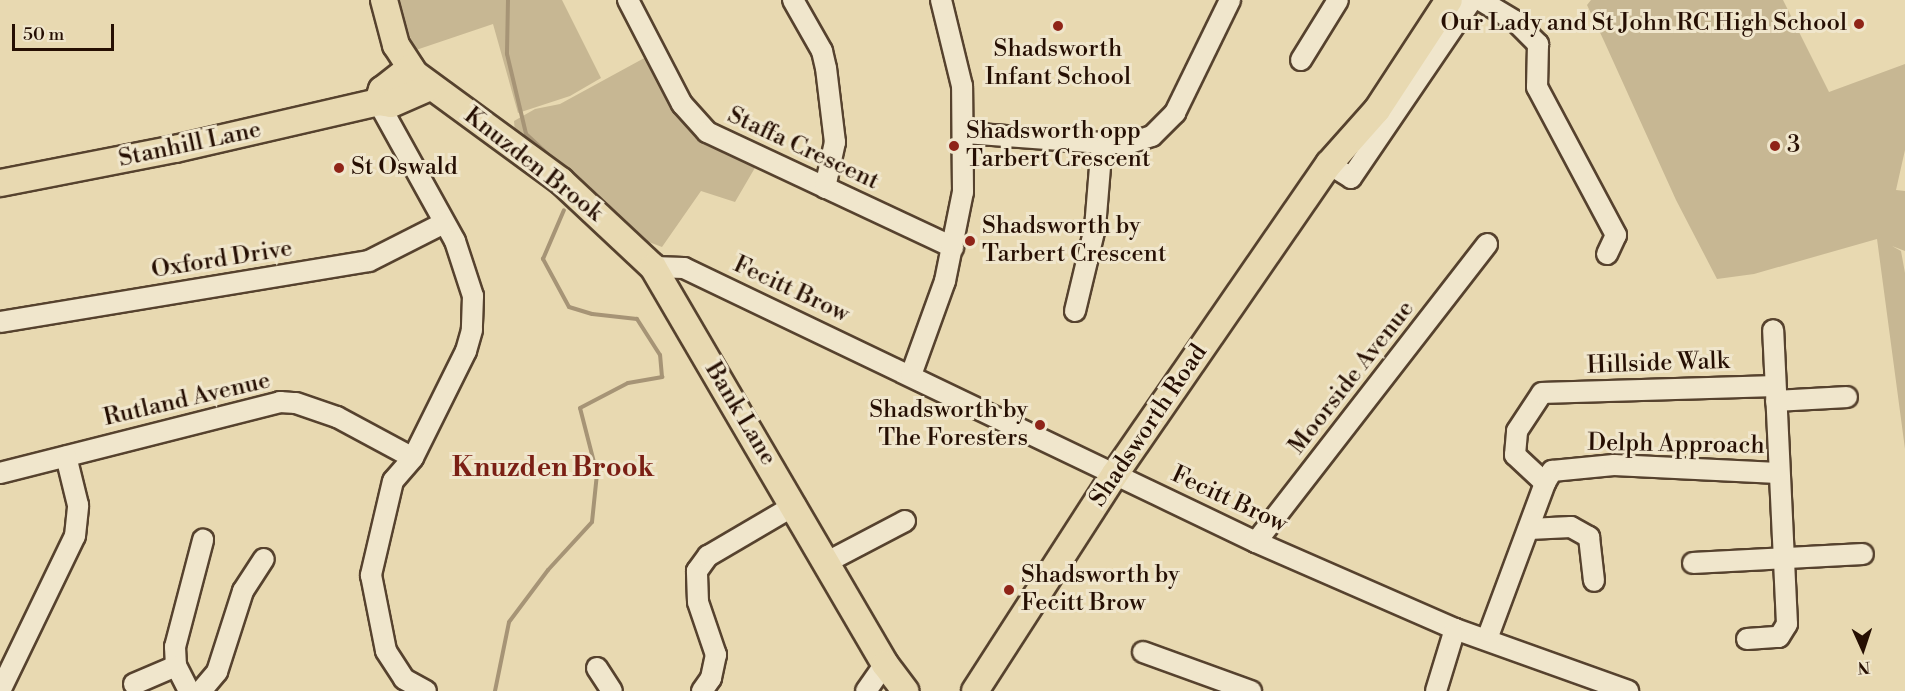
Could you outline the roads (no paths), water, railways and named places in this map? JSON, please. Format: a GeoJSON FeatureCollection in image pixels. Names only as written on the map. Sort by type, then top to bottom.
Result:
{"type":"FeatureCollection","features":[{"type":"Feature","properties":{"kind":"main road","name":"Knuzden Brook"},"geometry":{"type":"LineString","coordinates":[[384,0],[396,45],[410,68],[430,87],[561,181],[652,267]]}},
{"type":"Feature","properties":{"kind":"main road","name":"Shadsworth Road"},"geometry":{"type":"LineString","coordinates":[[975,691],[1114,474],[1329,164],[1377,110],[1449,0]]}},
{"type":"Feature","properties":{"kind":"main road"},"geometry":{"type":"LineString","coordinates":[[378,102],[382,90],[410,68]]}},
{"type":"Feature","properties":{"kind":"main road","name":"Stanhill Lane"},"geometry":{"type":"LineString","coordinates":[[0,183],[176,150],[378,102],[401,102],[430,87]]}},
{"type":"Feature","properties":{"kind":"main road","name":"Bank Lane"},"geometry":{"type":"LineString","coordinates":[[652,267],[795,506],[885,664],[905,691]]}},
{"type":"Feature","properties":{"kind":"street","name":"Staffa Crescent"},"geometry":{"type":"LineString","coordinates":[[628,0],[682,104],[706,132],[953,247]]}},
{"type":"Feature","properties":{"kind":"street"},"geometry":{"type":"LineString","coordinates":[[793,0],[824,58],[836,142],[825,188]]}},
{"type":"Feature","properties":{"kind":"street"},"geometry":{"type":"LineString","coordinates":[[911,375],[945,281],[963,192],[965,133],[962,86],[941,0]]}},
{"type":"Feature","properties":{"kind":"street"},"geometry":{"type":"LineString","coordinates":[[965,133],[1102,143],[1142,140],[1168,125],[1230,0]]}},
{"type":"Feature","properties":{"kind":"street"},"geometry":{"type":"LineString","coordinates":[[1300,60],[1338,0]]}},
{"type":"Feature","properties":{"kind":"street"},"geometry":{"type":"LineString","coordinates":[[1329,164],[1351,177],[1472,0]]}},
{"type":"Feature","properties":{"kind":"street"},"geometry":{"type":"LineString","coordinates":[[1480,0],[1515,21],[1538,44],[1537,87],[1616,235],[1607,254]]}},
{"type":"Feature","properties":{"kind":"street"},"geometry":{"type":"LineString","coordinates":[[378,102],[444,223],[469,278],[472,330],[457,372],[413,458],[393,481],[371,575],[384,629],[386,651],[404,679],[426,691]]}},
{"type":"Feature","properties":{"kind":"street"},"geometry":{"type":"LineString","coordinates":[[1075,311],[1095,228],[1102,143]]}},
{"type":"Feature","properties":{"kind":"street","name":"Oxford Drive"},"geometry":{"type":"LineString","coordinates":[[0,322],[369,261],[444,223]]}},
{"type":"Feature","properties":{"kind":"street","name":"Moorside Avenue"},"geometry":{"type":"LineString","coordinates":[[1256,542],[1487,244]]}},
{"type":"Feature","properties":{"kind":"street","name":"Fecitt Brow"},"geometry":{"type":"LineString","coordinates":[[652,267],[684,268],[1256,542],[1455,629],[1628,691]]}},
{"type":"Feature","properties":{"kind":"street"},"geometry":{"type":"LineString","coordinates":[[1747,639],[1779,637],[1787,624],[1778,473],[1773,330]]}},
{"type":"Feature","properties":{"kind":"street","name":"Hillside Walk"},"geometry":{"type":"LineString","coordinates":[[1545,483],[1515,455],[1517,431],[1542,393],[1775,393],[1847,397]]}},
{"type":"Feature","properties":{"kind":"street","name":"Rutland Avenue"},"geometry":{"type":"LineString","coordinates":[[0,473],[280,402],[296,403],[337,417],[413,458]]}},
{"type":"Feature","properties":{"kind":"street"},"geometry":{"type":"LineString","coordinates":[[0,691],[75,536],[78,505],[66,456]]}},
{"type":"Feature","properties":{"kind":"street","name":"Delph Approach"},"geometry":{"type":"LineString","coordinates":[[1545,483],[1552,471],[1614,465],[1778,473]]}},
{"type":"Feature","properties":{"kind":"street"},"geometry":{"type":"LineString","coordinates":[[1487,639],[1545,483]]}},
{"type":"Feature","properties":{"kind":"street"},"geometry":{"type":"LineString","coordinates":[[702,691],[711,678],[716,655],[698,602],[697,571],[708,556],[795,506]]}},
{"type":"Feature","properties":{"kind":"street"},"geometry":{"type":"LineString","coordinates":[[827,562],[905,522]]}},
{"type":"Feature","properties":{"kind":"street"},"geometry":{"type":"LineString","coordinates":[[1529,529],[1571,527],[1589,537],[1594,581]]}},
{"type":"Feature","properties":{"kind":"street"},"geometry":{"type":"LineString","coordinates":[[189,691],[176,666],[175,647],[203,540]]}},
{"type":"Feature","properties":{"kind":"street"},"geometry":{"type":"LineString","coordinates":[[1693,562],[1863,554]]}},
{"type":"Feature","properties":{"kind":"street"},"geometry":{"type":"LineString","coordinates":[[201,691],[217,672],[243,591],[264,559]]}},
{"type":"Feature","properties":{"kind":"street"},"geometry":{"type":"LineString","coordinates":[[1436,691],[1455,629]]}},
{"type":"Feature","properties":{"kind":"street"},"geometry":{"type":"LineString","coordinates":[[1143,652],[1238,689]]}},
{"type":"Feature","properties":{"kind":"street"},"geometry":{"type":"LineString","coordinates":[[866,691],[885,664]]}},
{"type":"Feature","properties":{"kind":"street"},"geometry":{"type":"LineString","coordinates":[[134,684],[176,666]]}},
{"type":"Feature","properties":{"kind":"street"},"geometry":{"type":"LineString","coordinates":[[597,668],[612,691]]}},
{"type":"Feature","properties":{"kind":"waterway","name":"Knuzden Brook"},"geometry":{"type":"LineString","coordinates":[[508,0],[507,54],[526,134],[555,161]]}},
{"type":"Feature","properties":{"kind":"waterway","name":"Knuzden Brook"},"geometry":{"type":"LineString","coordinates":[[495,691],[509,622],[548,570],[592,522],[597,474],[580,408],[628,383],[662,377],[660,355],[637,319],[592,314],[569,307],[543,259],[564,210]]}},
{"type":"Feature","properties":{"kind":"place","name":"Our Lady and St John RC High School"},"geometry":{"type":"Point","coordinates":[1859,24]}},
{"type":"Feature","properties":{"kind":"place","name":"Shadsworth Infant School"},"geometry":{"type":"Point","coordinates":[1058,26]}},
{"type":"Feature","properties":{"kind":"place","name":"Shadsworth opp Tarbert Crescent"},"geometry":{"type":"Point","coordinates":[954,146]}},
{"type":"Feature","properties":{"kind":"place","name":"3"},"geometry":{"type":"Point","coordinates":[1775,146]}},
{"type":"Feature","properties":{"kind":"place","name":"St Oswald"},"geometry":{"type":"Point","coordinates":[339,168]}},
{"type":"Feature","properties":{"kind":"place","name":"Shadsworth by Tarbert Crescent"},"geometry":{"type":"Point","coordinates":[970,241]}},
{"type":"Feature","properties":{"kind":"place","name":"Shadsworth by The Foresters"},"geometry":{"type":"Point","coordinates":[1040,425]}},
{"type":"Feature","properties":{"kind":"place","name":"Shadsworth by Fecitt Brow"},"geometry":{"type":"Point","coordinates":[1009,590]}},
{"type":"Feature","properties":{"kind":"district","name":"Knuzden Brook"},"geometry":{"type":"Point","coordinates":[553,469]}}]}
